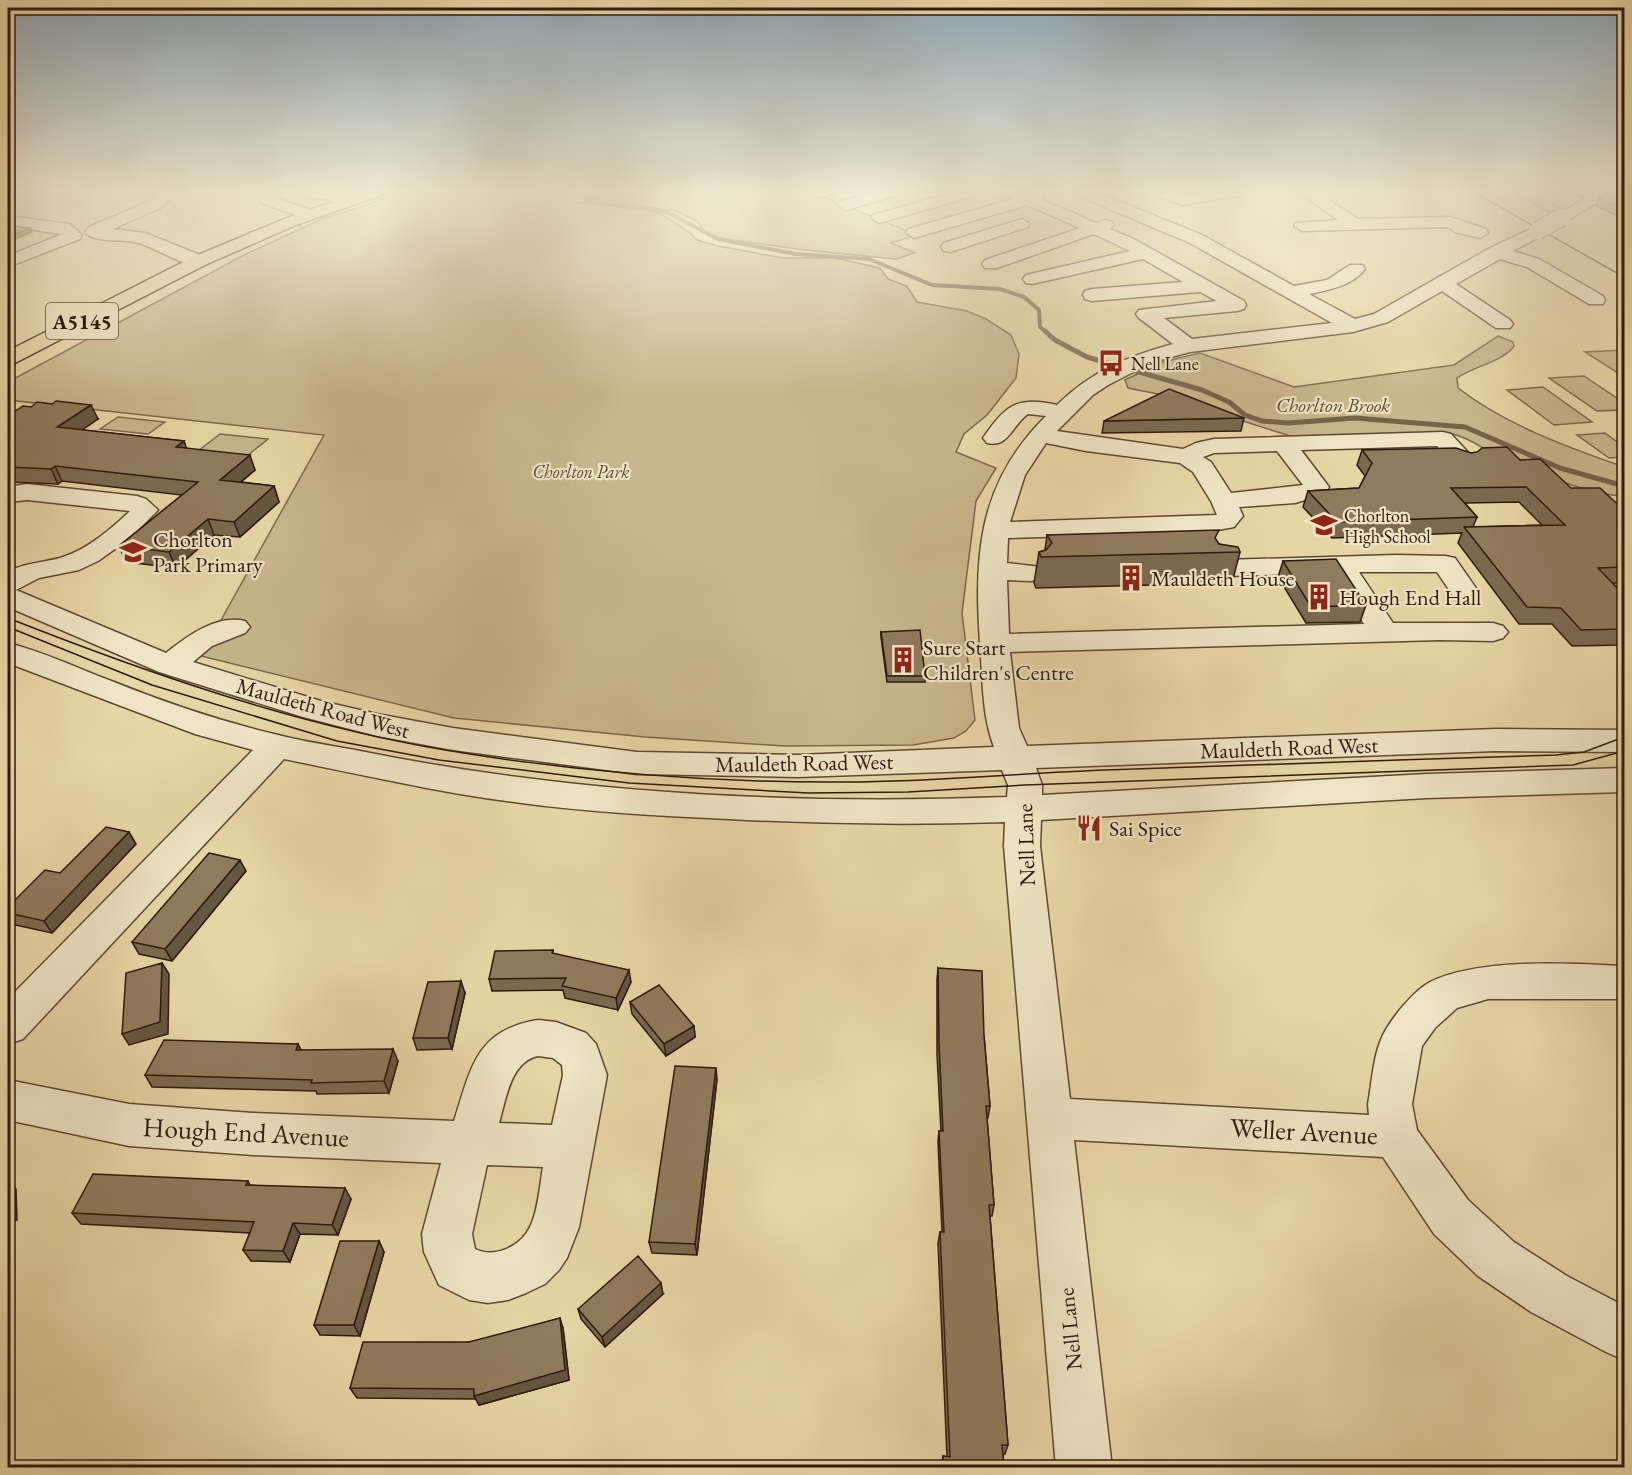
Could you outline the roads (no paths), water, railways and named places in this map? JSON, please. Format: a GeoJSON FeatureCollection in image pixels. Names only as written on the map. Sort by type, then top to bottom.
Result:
{"type":"FeatureCollection","features":[{"type":"Feature","properties":{"kind":"main road","name":"A5145"},"geometry":{"type":"LineString","coordinates":[[8,360],[204,259]]}},
{"type":"Feature","properties":{"kind":"street"},"geometry":{"type":"LineString","coordinates":[[194,259],[199,261]]}},
{"type":"Feature","properties":{"kind":"street"},"geometry":{"type":"LineString","coordinates":[[991,264],[1006,259]]}},
{"type":"Feature","properties":{"kind":"street"},"geometry":{"type":"LineString","coordinates":[[1084,259],[1100,264],[1134,291]]}},
{"type":"Feature","properties":{"kind":"street"},"geometry":{"type":"LineString","coordinates":[[1032,279],[1122,259]]}},
{"type":"Feature","properties":{"kind":"street"},"geometry":{"type":"LineString","coordinates":[[1156,259],[1237,305],[1146,314],[1188,346]]}},
{"type":"Feature","properties":{"kind":"street"},"geometry":{"type":"LineString","coordinates":[[1231,259],[1353,326]]}},
{"type":"Feature","properties":{"kind":"street","name":"Nell Lane"},"geometry":{"type":"LineString","coordinates":[[1084,1467],[1022,846],[1025,785],[1003,728],[996,643],[993,571],[995,530],[1013,475],[1040,435],[1085,390],[1146,358],[1188,346],[1353,326],[1381,318],[1485,259]]}},
{"type":"Feature","properties":{"kind":"street"},"geometry":{"type":"LineString","coordinates":[[1519,259],[1533,263],[1596,300]]}},
{"type":"Feature","properties":{"kind":"street"},"geometry":{"type":"LineString","coordinates":[[1291,292],[1333,284],[1356,269]]}},
{"type":"Feature","properties":{"kind":"street"},"geometry":{"type":"LineString","coordinates":[[1092,295],[1267,279]]}},
{"type":"Feature","properties":{"kind":"street"},"geometry":{"type":"LineString","coordinates":[[1442,285],[1454,289],[1503,324]]}},
{"type":"Feature","properties":{"kind":"street"},"geometry":{"type":"LineString","coordinates":[[995,438],[1017,410],[1023,406],[1060,413]]}},
{"type":"Feature","properties":{"kind":"street"},"geometry":{"type":"LineString","coordinates":[[995,530],[1214,523],[1230,516],[1224,501],[1203,466],[1186,457],[1086,444],[1040,435]]}},
{"type":"Feature","properties":{"kind":"street"},"geometry":{"type":"LineString","coordinates":[[1186,457],[1214,446],[1443,439],[1463,460]]}},
{"type":"Feature","properties":{"kind":"street"},"geometry":{"type":"LineString","coordinates":[[1224,501],[1295,495],[1316,489],[1317,487],[1283,443]]}},
{"type":"Feature","properties":{"kind":"street"},"geometry":{"type":"LineString","coordinates":[[8,494],[27,492],[137,504],[145,510],[91,554],[68,564],[34,569],[8,584]]}},
{"type":"Feature","properties":{"kind":"street"},"geometry":{"type":"LineString","coordinates":[[8,558],[34,569]]}},
{"type":"Feature","properties":{"kind":"street"},"geometry":{"type":"LineString","coordinates":[[1223,568],[1395,563],[1444,564],[1466,594]]}},
{"type":"Feature","properties":{"kind":"street"},"geometry":{"type":"LineString","coordinates":[[1341,566],[1385,634]]}},
{"type":"Feature","properties":{"kind":"street"},"geometry":{"type":"LineString","coordinates":[[993,571],[1031,573]]}},
{"type":"Feature","properties":{"kind":"street","name":"Mauldeth Road West"},"geometry":{"type":"LineString","coordinates":[[8,597],[170,665],[314,710],[377,725],[453,739],[637,763],[798,766],[1496,740],[1624,741]]}},
{"type":"Feature","properties":{"kind":"street"},"geometry":{"type":"LineString","coordinates":[[170,665],[201,640],[235,627]]}},
{"type":"Feature","properties":{"kind":"street"},"geometry":{"type":"LineString","coordinates":[[996,643],[1493,632]]}},
{"type":"Feature","properties":{"kind":"street","name":"Mauldeth Road West"},"geometry":{"type":"LineString","coordinates":[[8,652],[112,693],[197,723],[277,746],[426,776],[520,791],[622,802],[913,812],[1136,804],[1427,786],[1622,783]]}},
{"type":"Feature","properties":{"kind":"street"},"geometry":{"type":"LineString","coordinates":[[8,1026],[277,746]]}},
{"type":"Feature","properties":{"kind":"street"},"geometry":{"type":"LineString","coordinates":[[1396,1137],[1390,1104],[1402,1040],[1420,1016],[1443,995],[1488,982],[1624,982]]}},
{"type":"Feature","properties":{"kind":"street"},"geometry":{"type":"LineString","coordinates":[[553,1038],[566,1043],[578,1052],[584,1062],[585,1075],[555,1227],[550,1240],[527,1266],[508,1275],[488,1278],[469,1275],[458,1267],[448,1252],[447,1234],[469,1144],[494,1066],[511,1048],[526,1040],[553,1038]]}},
{"type":"Feature","properties":{"kind":"street","name":"Hough End Avenue"},"geometry":{"type":"LineString","coordinates":[[13,1108],[129,1125],[253,1134],[571,1147]]}},
{"type":"Feature","properties":{"kind":"street","name":"Weller Avenue"},"geometry":{"type":"LineString","coordinates":[[1048,1118],[1396,1137],[1451,1217],[1496,1259],[1549,1294],[1624,1334]]}},
{"type":"Feature","properties":{"kind":"waterway","name":"Chorlton Brook"},"geometry":{"type":"LineString","coordinates":[[867,259],[932,285],[1000,289],[1024,297],[1039,310],[1040,327],[1047,333]]}},
{"type":"Feature","properties":{"kind":"waterway","name":"Chorlton Brook"},"geometry":{"type":"LineString","coordinates":[[1045,331],[1055,340],[1087,357],[1202,390],[1229,402],[1245,415],[1262,421],[1288,423],[1355,418],[1465,427],[1560,468],[1624,486]]}},
{"type":"Feature","properties":{"kind":"tram line"},"geometry":{"type":"LineString","coordinates":[[1592,259],[1624,277]]}},
{"type":"Feature","properties":{"kind":"tram line"},"geometry":{"type":"LineString","coordinates":[[8,618],[169,678],[278,712],[333,726],[389,739],[495,758],[645,775],[746,781],[911,781],[1106,770],[1556,755],[1584,752],[1624,737]]}},
{"type":"Feature","properties":{"kind":"tram line"},"geometry":{"type":"LineString","coordinates":[[8,627],[152,685],[337,741],[439,760],[629,783],[808,793],[908,792],[1025,785],[1573,765],[1624,751]]}},
{"type":"Feature","properties":{"kind":"place","name":"Nell Lane"},"geometry":{"type":"Point","coordinates":[1111,363]}},
{"type":"Feature","properties":{"kind":"place","name":"Chorlton High School"},"geometry":{"type":"Point","coordinates":[1324,525]}},
{"type":"Feature","properties":{"kind":"place","name":"Chorlton Park Primary"},"geometry":{"type":"Point","coordinates":[133,552]}},
{"type":"Feature","properties":{"kind":"place","name":"Mauldeth House"},"geometry":{"type":"Point","coordinates":[1131,578]}},
{"type":"Feature","properties":{"kind":"place","name":"Hough End Hall"},"geometry":{"type":"Point","coordinates":[1319,597]}},
{"type":"Feature","properties":{"kind":"place","name":"Sure Start Children's Centre"},"geometry":{"type":"Point","coordinates":[903,660]}},
{"type":"Feature","properties":{"kind":"place","name":"Sai Spice"},"geometry":{"type":"Point","coordinates":[1089,828]}},
{"type":"Feature","properties":{"kind":"park label","name":"Chorlton Park"},"geometry":{"type":"Point","coordinates":[581,471]}}]}
